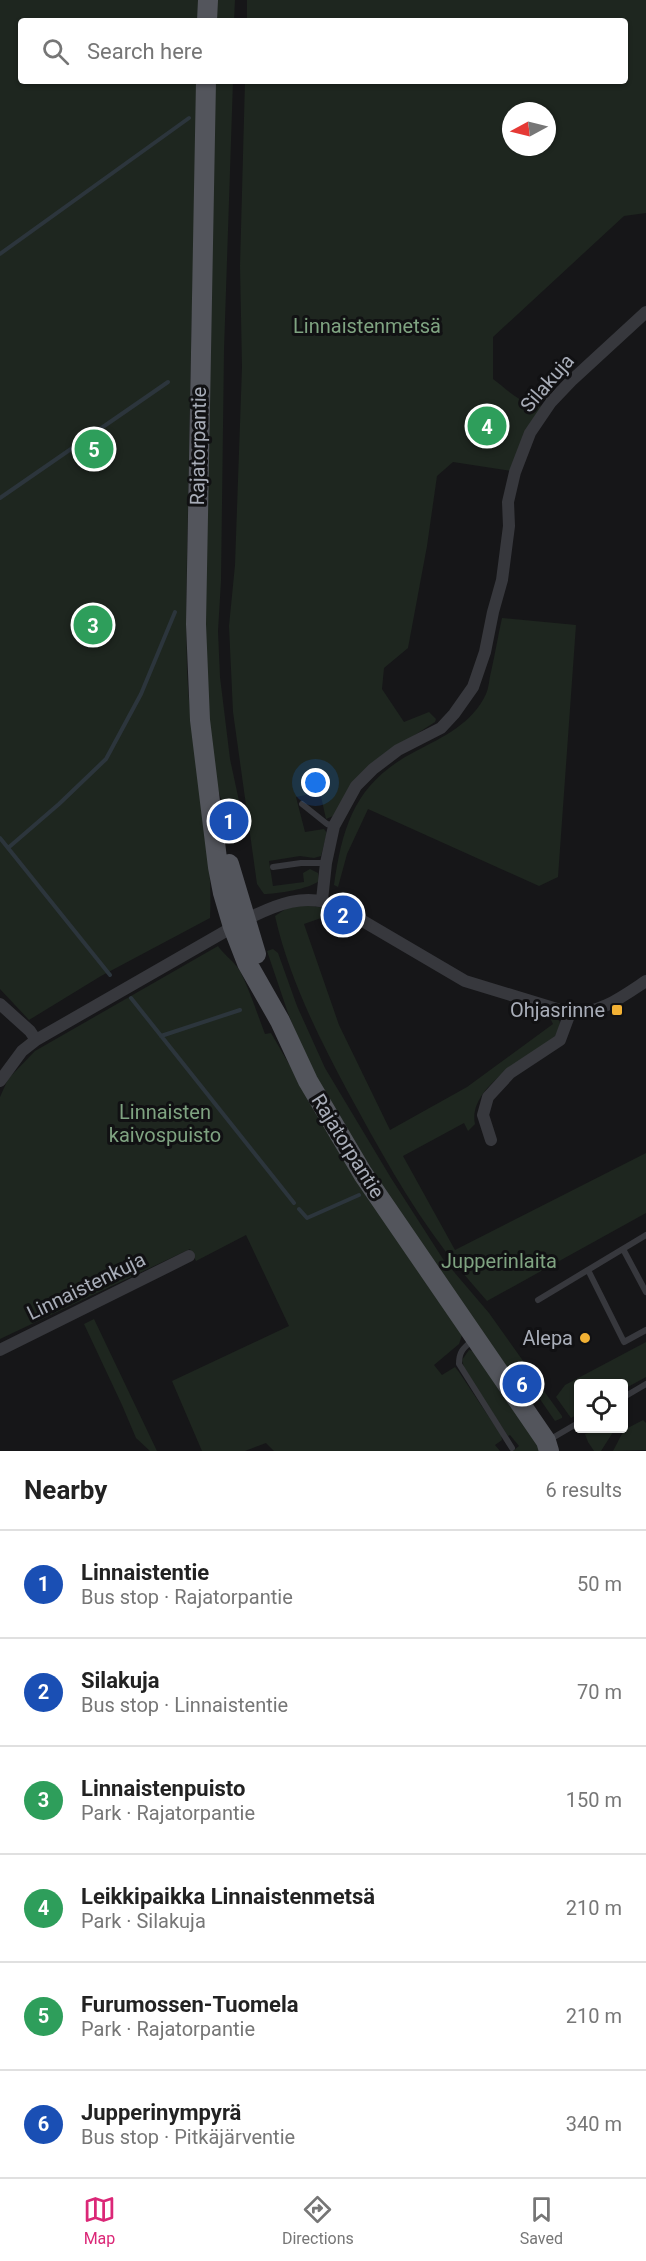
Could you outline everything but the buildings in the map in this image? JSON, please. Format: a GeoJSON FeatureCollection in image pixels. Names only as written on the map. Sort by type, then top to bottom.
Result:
{"type":"FeatureCollection","features":[{"type":"Feature","properties":{"kind":"main road"},"geometry":{"type":"LineString","coordinates":[[207,18],[208,0]]}},
{"type":"Feature","properties":{"kind":"main road","name":"Rajatorpantie"},"geometry":{"type":"LineString","coordinates":[[206,84],[196,624],[200,720],[212,810],[239,923],[280,1022],[308,1081],[363,1174],[552,1448]]}},
{"type":"Feature","properties":{"kind":"street","name":"Silakuja"},"geometry":{"type":"LineString","coordinates":[[322,900],[326,863],[334,826],[356,786],[373,769],[398,750],[441,728],[473,687],[485,652],[502,580],[509,526],[508,502],[522,451],[530,433],[551,402],[571,381],[646,312]]}},
{"type":"Feature","properties":{"kind":"street"},"geometry":{"type":"LineString","coordinates":[[0,1081],[22,1051],[36,1040],[239,923],[288,902],[307,899],[322,900],[339,907],[465,981],[570,1013],[582,1013],[607,1006],[646,981]]}},
{"type":"Feature","properties":{"kind":"street"},"geometry":{"type":"LineString","coordinates":[[0,1004],[30,1031],[36,1040]]}},
{"type":"Feature","properties":{"kind":"street"},"geometry":{"type":"LineString","coordinates":[[491,1140],[483,1115],[488,1097],[510,1073],[560,1040],[570,1013]]}},
{"type":"Feature","properties":{"kind":"street","name":"Linnaistenkuja"},"geometry":{"type":"LineString","coordinates":[[0,1350],[189,1257]]}},
{"type":"Feature","properties":{"kind":"lane"},"geometry":{"type":"LineString","coordinates":[[303,804],[327,824],[334,826]]}},
{"type":"Feature","properties":{"kind":"lane"},"geometry":{"type":"LineString","coordinates":[[273,867],[326,863]]}},
{"type":"Feature","properties":{"kind":"lane"},"geometry":{"type":"LineString","coordinates":[[538,1300],[646,1235]]}},
{"type":"Feature","properties":{"kind":"lane"},"geometry":{"type":"LineString","coordinates":[[623,1249],[646,1292]]}},
{"type":"Feature","properties":{"kind":"lane"},"geometry":{"type":"LineString","coordinates":[[588,1270],[624,1342],[646,1330]]}},
{"type":"Feature","properties":{"kind":"lane"},"geometry":{"type":"LineString","coordinates":[[475,1339],[459,1354],[459,1364],[512,1448]]}},
{"type":"Feature","properties":{"kind":"lane"},"geometry":{"type":"LineString","coordinates":[[628,1395],[646,1384]]}},
{"type":"Feature","properties":{"kind":"lane"},"geometry":{"type":"LineString","coordinates":[[552,1448],[574,1428]]}},
{"type":"Feature","properties":{"kind":"green space"},"geometry":{"type":"Polygon","coordinates":[[[0,0],[200,0],[200,18],[18,18],[18,84],[198,84],[186,643],[192,732],[209,856],[210,918],[101,976],[29,1020],[0,989],[0,0]]]}},
{"type":"Feature","properties":{"kind":"green space"},"geometry":{"type":"Polygon","coordinates":[[[215,0],[235,0],[234,18],[215,18],[215,0]]]}},
{"type":"Feature","properties":{"kind":"green space","name":"Linnaistenmetsä"},"geometry":{"type":"Polygon","coordinates":[[[247,0],[646,0],[646,213],[624,216],[493,337],[493,379],[521,400],[539,402],[541,407],[511,471],[453,462],[437,476],[408,648],[384,668],[382,689],[404,722],[429,712],[436,719],[435,722],[376,760],[333,816],[326,819],[320,792],[296,797],[305,832],[324,829],[327,833],[321,856],[314,858],[300,856],[269,861],[273,886],[304,882],[303,873],[310,869],[318,873],[319,881],[301,889],[264,894],[257,884],[233,712],[229,626],[235,565],[242,367],[240,266],[245,84],[628,84],[628,18],[247,18],[247,0]]]}},
{"type":"Feature","properties":{"kind":"green space"},"geometry":{"type":"Polygon","coordinates":[[[213,84],[233,84],[218,631],[220,677],[230,759],[245,829],[239,830],[222,803],[216,782],[204,676],[213,84]]]}},
{"type":"Feature","properties":{"kind":"green space"},"geometry":{"type":"Polygon","coordinates":[[[502,618],[576,625],[558,877],[539,886],[368,809],[347,854],[338,887],[334,885],[342,842],[348,824],[366,791],[379,776],[396,763],[465,722],[480,704],[488,689],[502,618]]]}},
{"type":"Feature","properties":{"kind":"green space","name":"Jupperinlaita"},"geometry":{"type":"Polygon","coordinates":[[[304,905],[326,908],[327,912],[324,917],[304,924],[339,1025],[390,1130],[467,1087],[553,1024],[549,1016],[554,1014],[560,1022],[559,1036],[518,1062],[491,1084],[481,1097],[475,1110],[475,1124],[468,1131],[464,1123],[403,1156],[455,1250],[646,1153],[646,1213],[487,1301],[446,1252],[406,1194],[359,1113],[315,1028],[288,962],[275,916],[287,908],[304,905]]]}},
{"type":"Feature","properties":{"kind":"green space","name":"Linnaisten kaivospuisto"},"geometry":{"type":"Polygon","coordinates":[[[218,946],[240,971],[265,1034],[271,1033],[355,1178],[462,1335],[459,1344],[434,1365],[442,1375],[455,1367],[459,1372],[501,1435],[502,1440],[495,1445],[500,1451],[274,1451],[266,1443],[245,1451],[202,1451],[172,1381],[289,1326],[246,1235],[196,1261],[190,1249],[0,1339],[0,1097],[8,1079],[35,1051],[218,946]]]}},
{"type":"Feature","properties":{"kind":"green space"},"geometry":{"type":"Polygon","coordinates":[[[273,949],[278,953],[297,1006],[325,1068],[391,1178],[443,1259],[489,1313],[526,1365],[514,1376],[495,1359],[314,1079],[267,951],[273,949]]]}},
{"type":"Feature","properties":{"kind":"green space"},"geometry":{"type":"Polygon","coordinates":[[[94,1319],[157,1451],[150,1451],[136,1438],[84,1324],[94,1319]]]}},
{"type":"Feature","properties":{"kind":"green space"},"geometry":{"type":"Polygon","coordinates":[[[646,1342],[646,1377],[628,1387],[628,1379],[576,1379],[646,1342]]]}},
{"type":"Feature","properties":{"kind":"green space"},"geometry":{"type":"Polygon","coordinates":[[[469,1350],[474,1351],[542,1451],[513,1451],[519,1446],[510,1435],[508,1436],[465,1371],[462,1360],[469,1350]]]}},
{"type":"Feature","properties":{"kind":"green space"},"geometry":{"type":"Polygon","coordinates":[[[531,1373],[562,1418],[555,1421],[524,1376],[531,1373]]]}},
{"type":"Feature","properties":{"kind":"green space"},"geometry":{"type":"Polygon","coordinates":[[[574,1380],[574,1416],[571,1418],[556,1397],[565,1385],[574,1380]]]}},
{"type":"Feature","properties":{"kind":"green space"},"geometry":{"type":"Polygon","coordinates":[[[643,1420],[646,1423],[646,1450],[613,1451],[622,1433],[628,1433],[628,1428],[643,1420]]]}},
{"type":"Feature","properties":{"kind":"green space"},"geometry":{"type":"Polygon","coordinates":[[[612,1433],[601,1451],[594,1451],[585,1434],[612,1433]]]}},
{"type":"Feature","properties":{"kind":"waterway"},"geometry":{"type":"LineString","coordinates":[[0,254],[189,118]]}},
{"type":"Feature","properties":{"kind":"waterway"},"geometry":{"type":"LineString","coordinates":[[0,498],[168,382]]}},
{"type":"Feature","properties":{"kind":"waterway"},"geometry":{"type":"LineString","coordinates":[[8,848],[106,759],[141,694],[175,612]]}},
{"type":"Feature","properties":{"kind":"waterway"},"geometry":{"type":"LineString","coordinates":[[0,838],[110,975]]}},
{"type":"Feature","properties":{"kind":"waterway"},"geometry":{"type":"LineString","coordinates":[[131,998],[294,1203]]}},
{"type":"Feature","properties":{"kind":"waterway"},"geometry":{"type":"LineString","coordinates":[[161,1036],[240,1010]]}},
{"type":"Feature","properties":{"kind":"waterway"},"geometry":{"type":"LineString","coordinates":[[299,1209],[307,1218],[359,1195]]}},
{"type":"Feature","properties":{"kind":"place","name":"Leikkipaikka Linnaistenmetsä"},"geometry":{"type":"Point","coordinates":[487,426]}},
{"type":"Feature","properties":{"kind":"place","name":"Furumossen-Tuomela"},"geometry":{"type":"Point","coordinates":[94,449]}},
{"type":"Feature","properties":{"kind":"place","name":"Linnaistenpuisto"},"geometry":{"type":"Point","coordinates":[93,625]}},
{"type":"Feature","properties":{"kind":"place","name":"Linnaistentie"},"geometry":{"type":"Point","coordinates":[229,821]}},
{"type":"Feature","properties":{"kind":"place","name":"Silakuja"},"geometry":{"type":"Point","coordinates":[343,915]}},
{"type":"Feature","properties":{"kind":"place","name":"Ohjasrinne"},"geometry":{"type":"Point","coordinates":[617,1010]}},
{"type":"Feature","properties":{"kind":"place","name":"Alepa"},"geometry":{"type":"Point","coordinates":[585,1338]}},
{"type":"Feature","properties":{"kind":"place","name":"Jupperinympyrä"},"geometry":{"type":"Point","coordinates":[522,1384]}}]}
